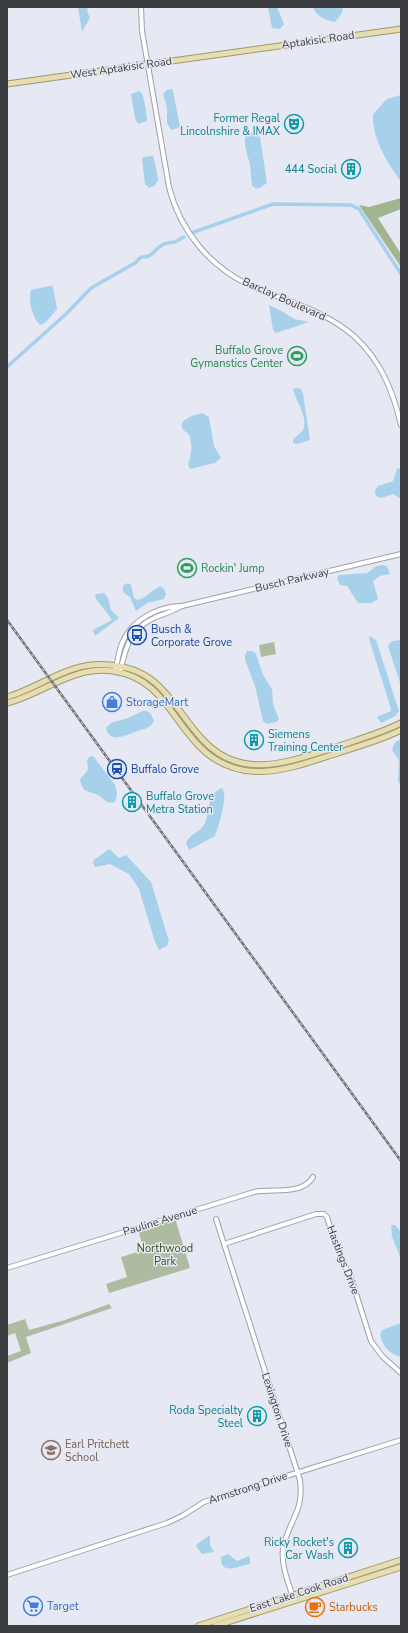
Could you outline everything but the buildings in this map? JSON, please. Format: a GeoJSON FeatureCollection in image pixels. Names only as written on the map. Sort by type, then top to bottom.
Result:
{"type":"FeatureCollection","features":[{"type":"Feature","properties":{"kind":"main road","name":"Aptakisic Road"},"geometry":{"type":"LineString","coordinates":[[235,52],[401,29]]}},
{"type":"Feature","properties":{"kind":"main road","name":"West Aptakisic Road"},"geometry":{"type":"LineString","coordinates":[[7,84],[235,52]]}},
{"type":"Feature","properties":{"kind":"main road"},"geometry":{"type":"LineString","coordinates":[[7,697],[29,690],[72,668],[93,665],[118,669],[144,676],[161,687],[169,695],[197,733],[210,746],[231,759],[245,764],[266,765],[286,762],[376,734],[401,723]]}},
{"type":"Feature","properties":{"kind":"main road"},"geometry":{"type":"LineString","coordinates":[[7,703],[80,673],[118,669],[138,679],[161,696],[193,738],[206,752],[226,764],[250,771],[270,772],[287,769],[378,740],[401,730]]}},
{"type":"Feature","properties":{"kind":"main road","name":"East Lake Cook Road"},"geometry":{"type":"LineString","coordinates":[[215,1626],[401,1560]]}},
{"type":"Feature","properties":{"kind":"main road","name":"East Lake Cook Road"},"geometry":{"type":"LineString","coordinates":[[198,1626],[401,1567]]}},
{"type":"Feature","properties":{"kind":"street","name":"Barclay Boulevard"},"geometry":{"type":"LineString","coordinates":[[141,7],[142,31],[171,196],[181,219],[191,236],[209,257],[233,276],[249,285],[318,312],[336,322],[356,338],[372,356],[385,377],[394,397],[401,424]]}},
{"type":"Feature","properties":{"kind":"street","name":"Busch Parkway"},"geometry":{"type":"LineString","coordinates":[[118,669],[123,641],[134,624],[154,613],[174,606],[182,606],[401,554]]}},
{"type":"Feature","properties":{"kind":"street","name":"Pauline Avenue"},"geometry":{"type":"LineString","coordinates":[[7,1268],[262,1190],[293,1189],[308,1183],[313,1177]]}},
{"type":"Feature","properties":{"kind":"street","name":"Hastings Drive"},"geometry":{"type":"LineString","coordinates":[[224,1244],[316,1214],[324,1214],[336,1246],[352,1281],[371,1341],[382,1356],[401,1373]]}},
{"type":"Feature","properties":{"kind":"street","name":"Lexington Drive"},"geometry":{"type":"LineString","coordinates":[[216,1219],[300,1480],[301,1492],[299,1504],[288,1530],[283,1548],[283,1565],[293,1599]]}},
{"type":"Feature","properties":{"kind":"street","name":"Armstrong Drive"},"geometry":{"type":"LineString","coordinates":[[7,1575],[167,1523],[182,1516],[204,1502],[401,1440]]}},
{"type":"Feature","properties":{"kind":"green space"},"geometry":{"type":"Polygon","coordinates":[[[401,198],[401,209],[378,218],[401,254],[401,267],[359,205],[369,207],[401,198]]]}},
{"type":"Feature","properties":{"kind":"green space"},"geometry":{"type":"Polygon","coordinates":[[[274,642],[276,654],[261,657],[259,645],[274,642]]]}},
{"type":"Feature","properties":{"kind":"green space","name":"Northwood Park"},"geometry":{"type":"Polygon","coordinates":[[[175,1218],[190,1268],[109,1293],[106,1284],[127,1277],[121,1257],[144,1250],[138,1230],[175,1218]]]}},
{"type":"Feature","properties":{"kind":"green space"},"geometry":{"type":"Polygon","coordinates":[[[109,1304],[112,1308],[26,1337],[31,1353],[7,1363],[7,1356],[21,1351],[15,1333],[7,1336],[7,1325],[25,1319],[29,1330],[65,1320],[109,1304]]]}},
{"type":"Feature","properties":{"kind":"water"},"geometry":{"type":"Polygon","coordinates":[[[78,7],[88,8],[87,11],[90,18],[82,32],[78,7]]]}},
{"type":"Feature","properties":{"kind":"water"},"geometry":{"type":"Polygon","coordinates":[[[268,7],[277,7],[284,24],[280,29],[272,28],[268,7]]]}},
{"type":"Feature","properties":{"kind":"water"},"geometry":{"type":"Polygon","coordinates":[[[313,7],[343,7],[342,13],[335,22],[322,18],[313,7]]]}},
{"type":"Feature","properties":{"kind":"water"},"geometry":{"type":"Polygon","coordinates":[[[172,89],[180,127],[171,130],[167,123],[167,107],[163,94],[167,90],[172,89]]]}},
{"type":"Feature","properties":{"kind":"water"},"geometry":{"type":"Polygon","coordinates":[[[139,91],[143,95],[147,121],[138,124],[135,118],[131,94],[139,91]]]}},
{"type":"Feature","properties":{"kind":"water"},"geometry":{"type":"Polygon","coordinates":[[[401,95],[401,182],[381,150],[373,123],[373,114],[387,99],[401,95]]]}},
{"type":"Feature","properties":{"kind":"water"},"geometry":{"type":"Polygon","coordinates":[[[253,132],[260,137],[267,183],[258,189],[252,186],[250,165],[245,146],[245,135],[253,132]]]}},
{"type":"Feature","properties":{"kind":"water"},"geometry":{"type":"Polygon","coordinates":[[[153,156],[158,181],[154,186],[149,188],[145,184],[142,158],[153,156]]]}},
{"type":"Feature","properties":{"kind":"water"},"geometry":{"type":"Polygon","coordinates":[[[50,286],[53,287],[57,309],[46,322],[40,325],[31,309],[31,290],[50,286]]]}},
{"type":"Feature","properties":{"kind":"water"},"geometry":{"type":"Polygon","coordinates":[[[269,305],[294,319],[309,322],[276,333],[273,330],[269,305]]]}},
{"type":"Feature","properties":{"kind":"water"},"geometry":{"type":"Polygon","coordinates":[[[293,389],[301,389],[303,394],[310,440],[297,444],[293,443],[293,440],[303,430],[304,421],[293,389]]]}},
{"type":"Feature","properties":{"kind":"water"},"geometry":{"type":"Polygon","coordinates":[[[202,413],[209,417],[214,446],[221,458],[215,463],[190,469],[188,464],[191,453],[191,440],[188,433],[182,426],[188,418],[202,413]]]}},
{"type":"Feature","properties":{"kind":"water"},"geometry":{"type":"Polygon","coordinates":[[[397,469],[401,469],[401,499],[393,494],[381,498],[376,496],[375,490],[378,486],[393,481],[397,469]]]}},
{"type":"Feature","properties":{"kind":"water"},"geometry":{"type":"Polygon","coordinates":[[[377,566],[387,566],[390,574],[380,576],[373,581],[378,599],[371,603],[358,603],[347,586],[340,585],[337,578],[339,575],[367,573],[377,566]]]}},
{"type":"Feature","properties":{"kind":"water"},"geometry":{"type":"Polygon","coordinates":[[[128,583],[131,585],[134,598],[137,600],[146,596],[160,586],[164,589],[166,594],[164,599],[147,603],[136,611],[130,597],[124,593],[122,589],[124,585],[128,583]]]}},
{"type":"Feature","properties":{"kind":"water"},"geometry":{"type":"Polygon","coordinates":[[[104,593],[108,598],[111,610],[119,618],[95,636],[93,630],[112,620],[95,597],[96,594],[104,593]]]}},
{"type":"Feature","properties":{"kind":"water"},"geometry":{"type":"Polygon","coordinates":[[[370,636],[376,640],[399,711],[395,716],[381,723],[377,717],[391,711],[391,709],[369,639],[370,636]]]}},
{"type":"Feature","properties":{"kind":"water"},"geometry":{"type":"Polygon","coordinates":[[[401,640],[401,686],[388,646],[392,641],[401,640]]]}},
{"type":"Feature","properties":{"kind":"water"},"geometry":{"type":"Polygon","coordinates":[[[247,651],[253,651],[256,654],[263,675],[272,689],[273,704],[279,719],[276,722],[267,724],[263,721],[255,686],[245,660],[247,651]]]}},
{"type":"Feature","properties":{"kind":"water"},"geometry":{"type":"Polygon","coordinates":[[[143,711],[147,711],[151,714],[154,721],[148,727],[118,737],[111,736],[108,733],[106,728],[111,723],[128,718],[143,711]]]}},
{"type":"Feature","properties":{"kind":"water"},"geometry":{"type":"Polygon","coordinates":[[[401,739],[401,787],[398,780],[399,760],[392,750],[395,742],[401,739]]]}},
{"type":"Feature","properties":{"kind":"water"},"geometry":{"type":"Polygon","coordinates":[[[93,756],[115,785],[117,794],[115,802],[107,802],[101,797],[85,790],[81,784],[80,779],[88,770],[87,760],[89,757],[93,756]]]}},
{"type":"Feature","properties":{"kind":"water"},"geometry":{"type":"Polygon","coordinates":[[[222,788],[224,792],[224,804],[215,836],[189,850],[186,843],[190,837],[201,829],[205,823],[211,798],[217,790],[222,788]]]}},
{"type":"Feature","properties":{"kind":"water"},"geometry":{"type":"Polygon","coordinates":[[[109,849],[119,858],[126,855],[151,882],[169,941],[167,946],[159,950],[155,942],[139,889],[129,874],[110,864],[95,867],[93,863],[94,860],[109,849]]]}},
{"type":"Feature","properties":{"kind":"water"},"geometry":{"type":"Polygon","coordinates":[[[391,1225],[395,1225],[401,1232],[401,1259],[392,1237],[391,1225]]]}},
{"type":"Feature","properties":{"kind":"water"},"geometry":{"type":"Polygon","coordinates":[[[401,1323],[401,1357],[388,1349],[383,1343],[380,1335],[382,1330],[401,1323]]]}},
{"type":"Feature","properties":{"kind":"water"},"geometry":{"type":"Polygon","coordinates":[[[210,1535],[210,1545],[214,1552],[202,1554],[196,1546],[210,1535]]]}},
{"type":"Feature","properties":{"kind":"water"},"geometry":{"type":"Polygon","coordinates":[[[228,1554],[237,1561],[249,1556],[250,1564],[232,1568],[224,1567],[221,1557],[228,1554]]]}},
{"type":"Feature","properties":{"kind":"waterway"},"geometry":{"type":"LineString","coordinates":[[194,232],[273,204],[351,205],[359,209],[401,274]]}},
{"type":"Feature","properties":{"kind":"waterway"},"geometry":{"type":"LineString","coordinates":[[7,367],[66,314],[91,288],[135,263],[141,257],[150,255],[162,245],[175,242],[184,237]]}},
{"type":"Feature","properties":{"kind":"railway"},"geometry":{"type":"LineString","coordinates":[[7,620],[401,1161]]}},
{"type":"Feature","properties":{"kind":"place","name":"Former Regal Lincolnshire & IMAX"},"geometry":{"type":"Point","coordinates":[294,124]}},
{"type":"Feature","properties":{"kind":"place","name":"444 Social"},"geometry":{"type":"Point","coordinates":[351,169]}},
{"type":"Feature","properties":{"kind":"place","name":"Buffalo Grove Gymanstics Center"},"geometry":{"type":"Point","coordinates":[297,356]}},
{"type":"Feature","properties":{"kind":"place","name":"Rockin' Jump"},"geometry":{"type":"Point","coordinates":[187,568]}},
{"type":"Feature","properties":{"kind":"place","name":"Busch & Corporate Grove"},"geometry":{"type":"Point","coordinates":[137,635]}},
{"type":"Feature","properties":{"kind":"place","name":"StorageMart"},"geometry":{"type":"Point","coordinates":[112,702]}},
{"type":"Feature","properties":{"kind":"place","name":"Siemens Training Center"},"geometry":{"type":"Point","coordinates":[254,740]}},
{"type":"Feature","properties":{"kind":"place","name":"Buffalo Grove"},"geometry":{"type":"Point","coordinates":[117,769]}},
{"type":"Feature","properties":{"kind":"place","name":"Buffalo Grove Metra Station"},"geometry":{"type":"Point","coordinates":[132,802]}},
{"type":"Feature","properties":{"kind":"place","name":"Roda Specialty Steel"},"geometry":{"type":"Point","coordinates":[257,1416]}},
{"type":"Feature","properties":{"kind":"place","name":"Earl Pritchett School"},"geometry":{"type":"Point","coordinates":[51,1450]}},
{"type":"Feature","properties":{"kind":"place","name":"Ricky Rocket's Car Wash"},"geometry":{"type":"Point","coordinates":[348,1548]}},
{"type":"Feature","properties":{"kind":"place","name":"Target"},"geometry":{"type":"Point","coordinates":[33,1606]}},
{"type":"Feature","properties":{"kind":"place","name":"Starbucks"},"geometry":{"type":"Point","coordinates":[315,1607]}}]}
